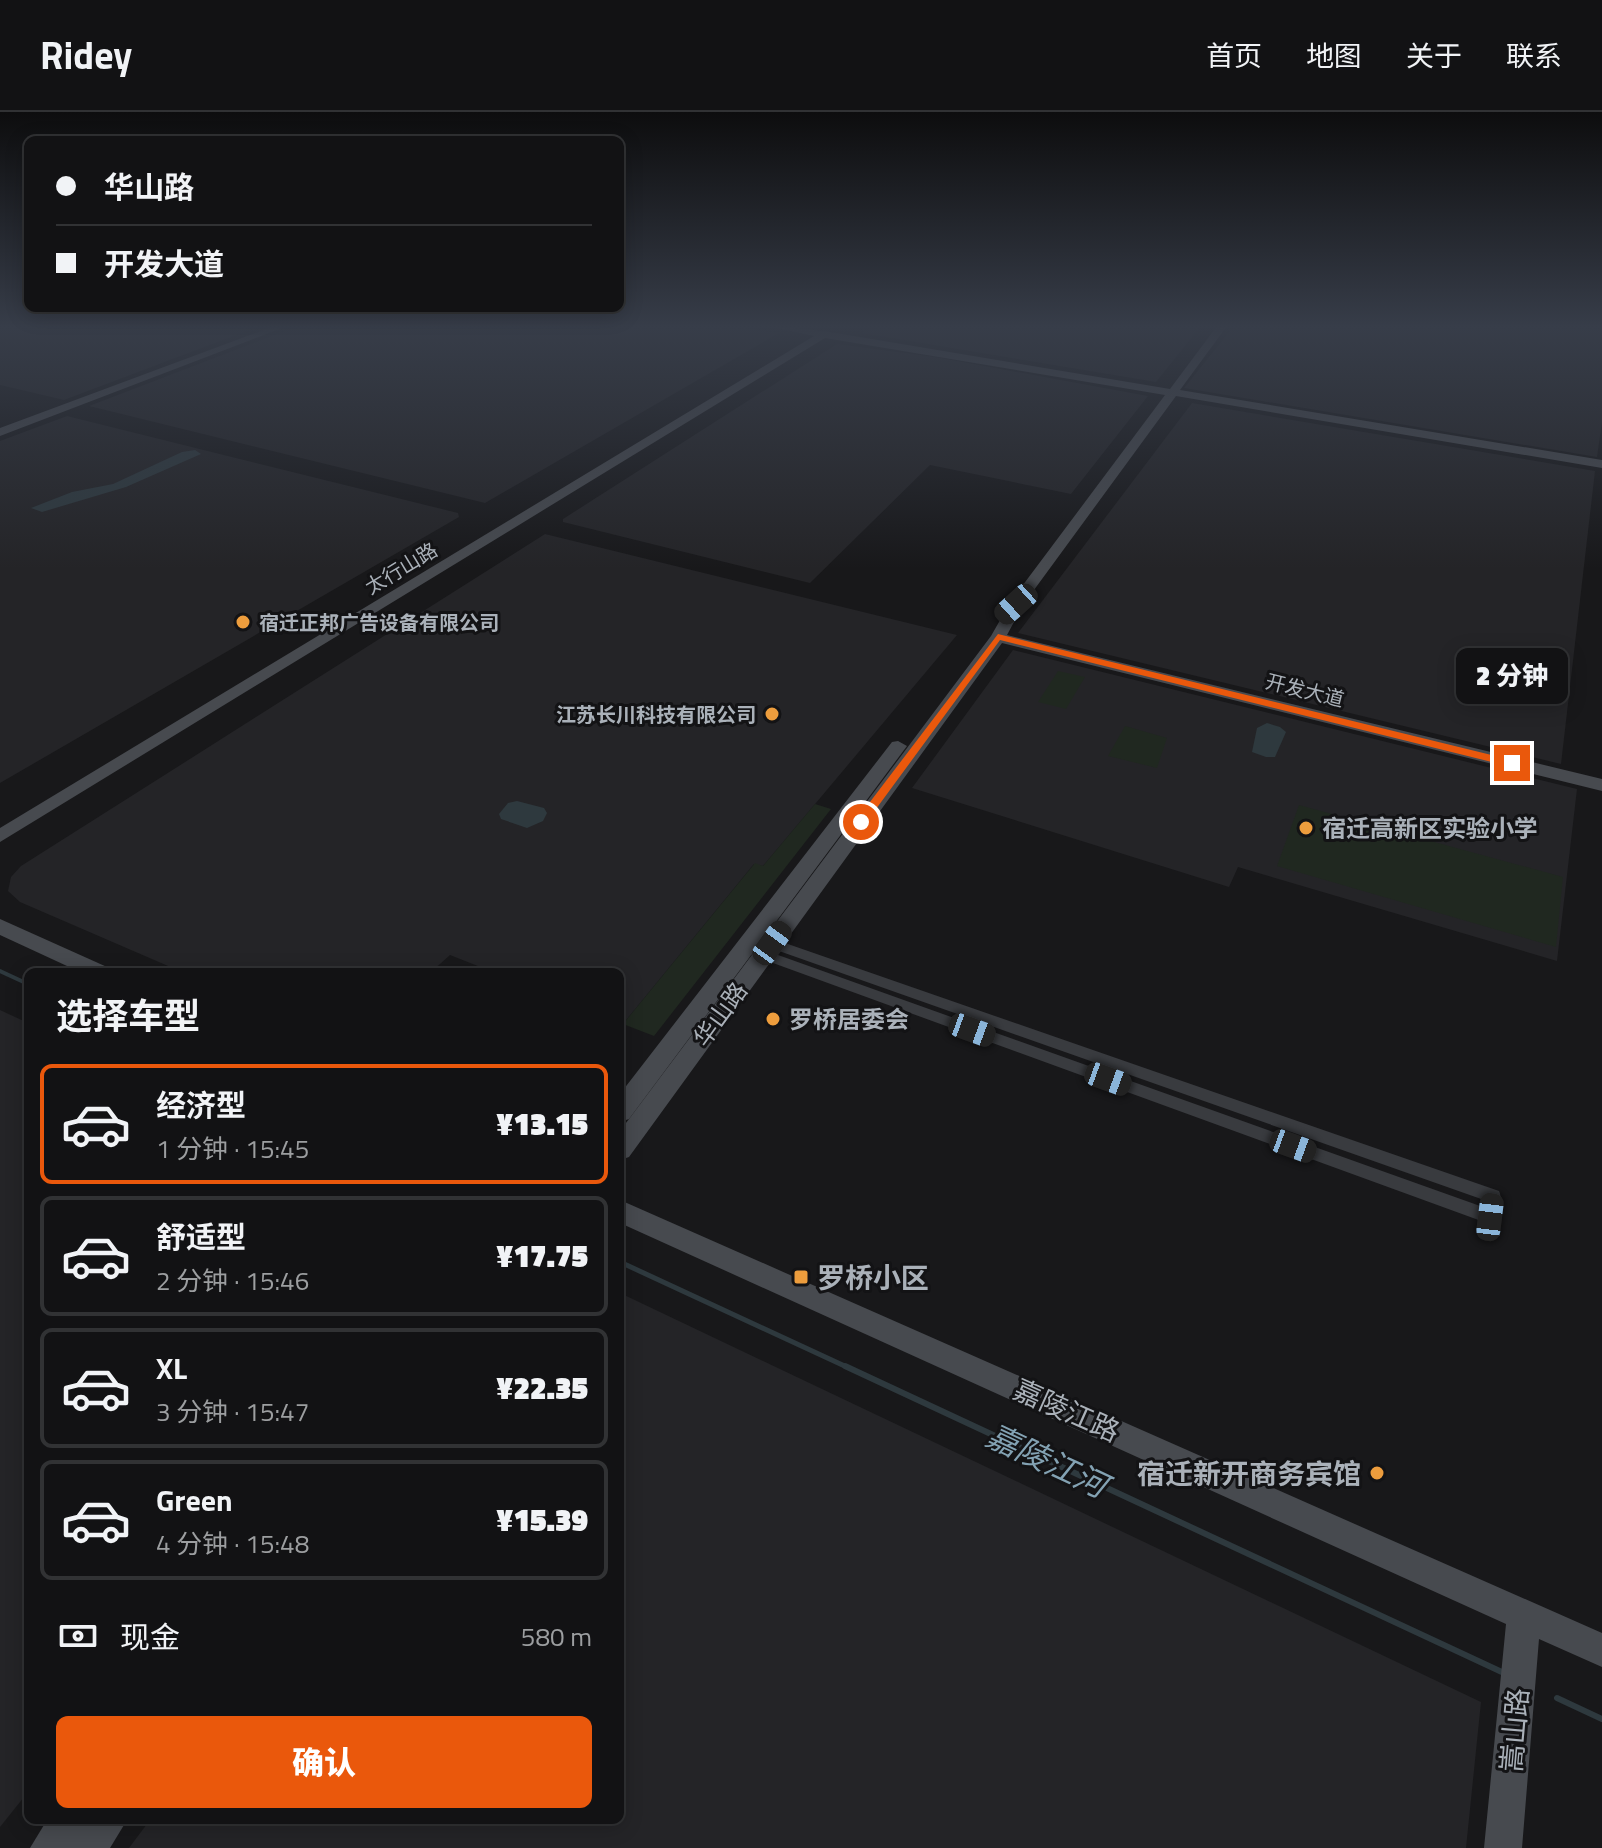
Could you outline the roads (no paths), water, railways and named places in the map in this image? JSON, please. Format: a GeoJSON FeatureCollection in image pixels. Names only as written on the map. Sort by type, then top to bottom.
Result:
{"type":"FeatureCollection","features":[{"type":"Feature","properties":{"kind":"street"},"geometry":{"type":"LineString","coordinates":[[0,432],[66,407]]}},
{"type":"Feature","properties":{"kind":"street","name":"太行山路"},"geometry":{"type":"LineString","coordinates":[[0,821],[695,407]]}},
{"type":"Feature","properties":{"kind":"street","name":"太行山路"},"geometry":{"type":"LineString","coordinates":[[0,836],[698,407]]}},
{"type":"Feature","properties":{"kind":"street","name":"华山路"},"geometry":{"type":"LineString","coordinates":[[624,1107],[758,946],[998,637],[1016,604],[1161,407]]}},
{"type":"Feature","properties":{"kind":"street"},"geometry":{"type":"LineString","coordinates":[[1262,407],[1602,464]]}},
{"type":"Feature","properties":{"kind":"street","name":"华山路"},"geometry":{"type":"LineString","coordinates":[[624,1144],[758,946],[983,633],[1016,604]]}},
{"type":"Feature","properties":{"kind":"street","name":"开发大道"},"geometry":{"type":"LineString","coordinates":[[998,637],[1602,785]]}},
{"type":"Feature","properties":{"kind":"street"},"geometry":{"type":"LineString","coordinates":[[0,926],[90,968]]}},
{"type":"Feature","properties":{"kind":"street"},"geometry":{"type":"LineString","coordinates":[[758,946],[1493,1196],[1490,1217],[758,946]]}},
{"type":"Feature","properties":{"kind":"street","name":"嘉陵江路"},"geometry":{"type":"LineString","coordinates":[[624,1213],[1602,1650]]}},
{"type":"Feature","properties":{"kind":"street","name":"嵩山路"},"geometry":{"type":"LineString","coordinates":[[1503,1848],[1524,1613]]}},
{"type":"Feature","properties":{"kind":"street"},"geometry":{"type":"LineString","coordinates":[[49,1848],[68,1824]]}},
{"type":"Feature","properties":{"kind":"street"},"geometry":{"type":"LineString","coordinates":[[87,1848],[105,1824]]}},
{"type":"Feature","properties":{"kind":"waterway","name":"嘉陵江河"},"geometry":{"type":"LineString","coordinates":[[0,971],[24,982]]}},
{"type":"Feature","properties":{"kind":"waterway","name":"嘉陵江河"},"geometry":{"type":"LineString","coordinates":[[624,1264],[849,1368]]}},
{"type":"Feature","properties":{"kind":"waterway","name":"嘉陵江河"},"geometry":{"type":"LineString","coordinates":[[845,1366],[1504,1673]]}},
{"type":"Feature","properties":{"kind":"waterway","name":"嘉陵江河"},"geometry":{"type":"LineString","coordinates":[[1557,1698],[1602,1719]]}},
{"type":"Feature","properties":{"kind":"place","name":"宿迁正邦广告设备有限公司"},"geometry":{"type":"Point","coordinates":[243,622]}},
{"type":"Feature","properties":{"kind":"place","name":"江苏长川科技有限公司"},"geometry":{"type":"Point","coordinates":[772,714]}},
{"type":"Feature","properties":{"kind":"place","name":"宿迁高新区实验小学"},"geometry":{"type":"Point","coordinates":[1306,828]}},
{"type":"Feature","properties":{"kind":"place","name":"罗桥居委会"},"geometry":{"type":"Point","coordinates":[773,1019]}},
{"type":"Feature","properties":{"kind":"place","name":"罗桥小区"},"geometry":{"type":"Point","coordinates":[801,1277]}},
{"type":"Feature","properties":{"kind":"place","name":"宿迁新开商务宾馆"},"geometry":{"type":"Point","coordinates":[1377,1473]}}]}
